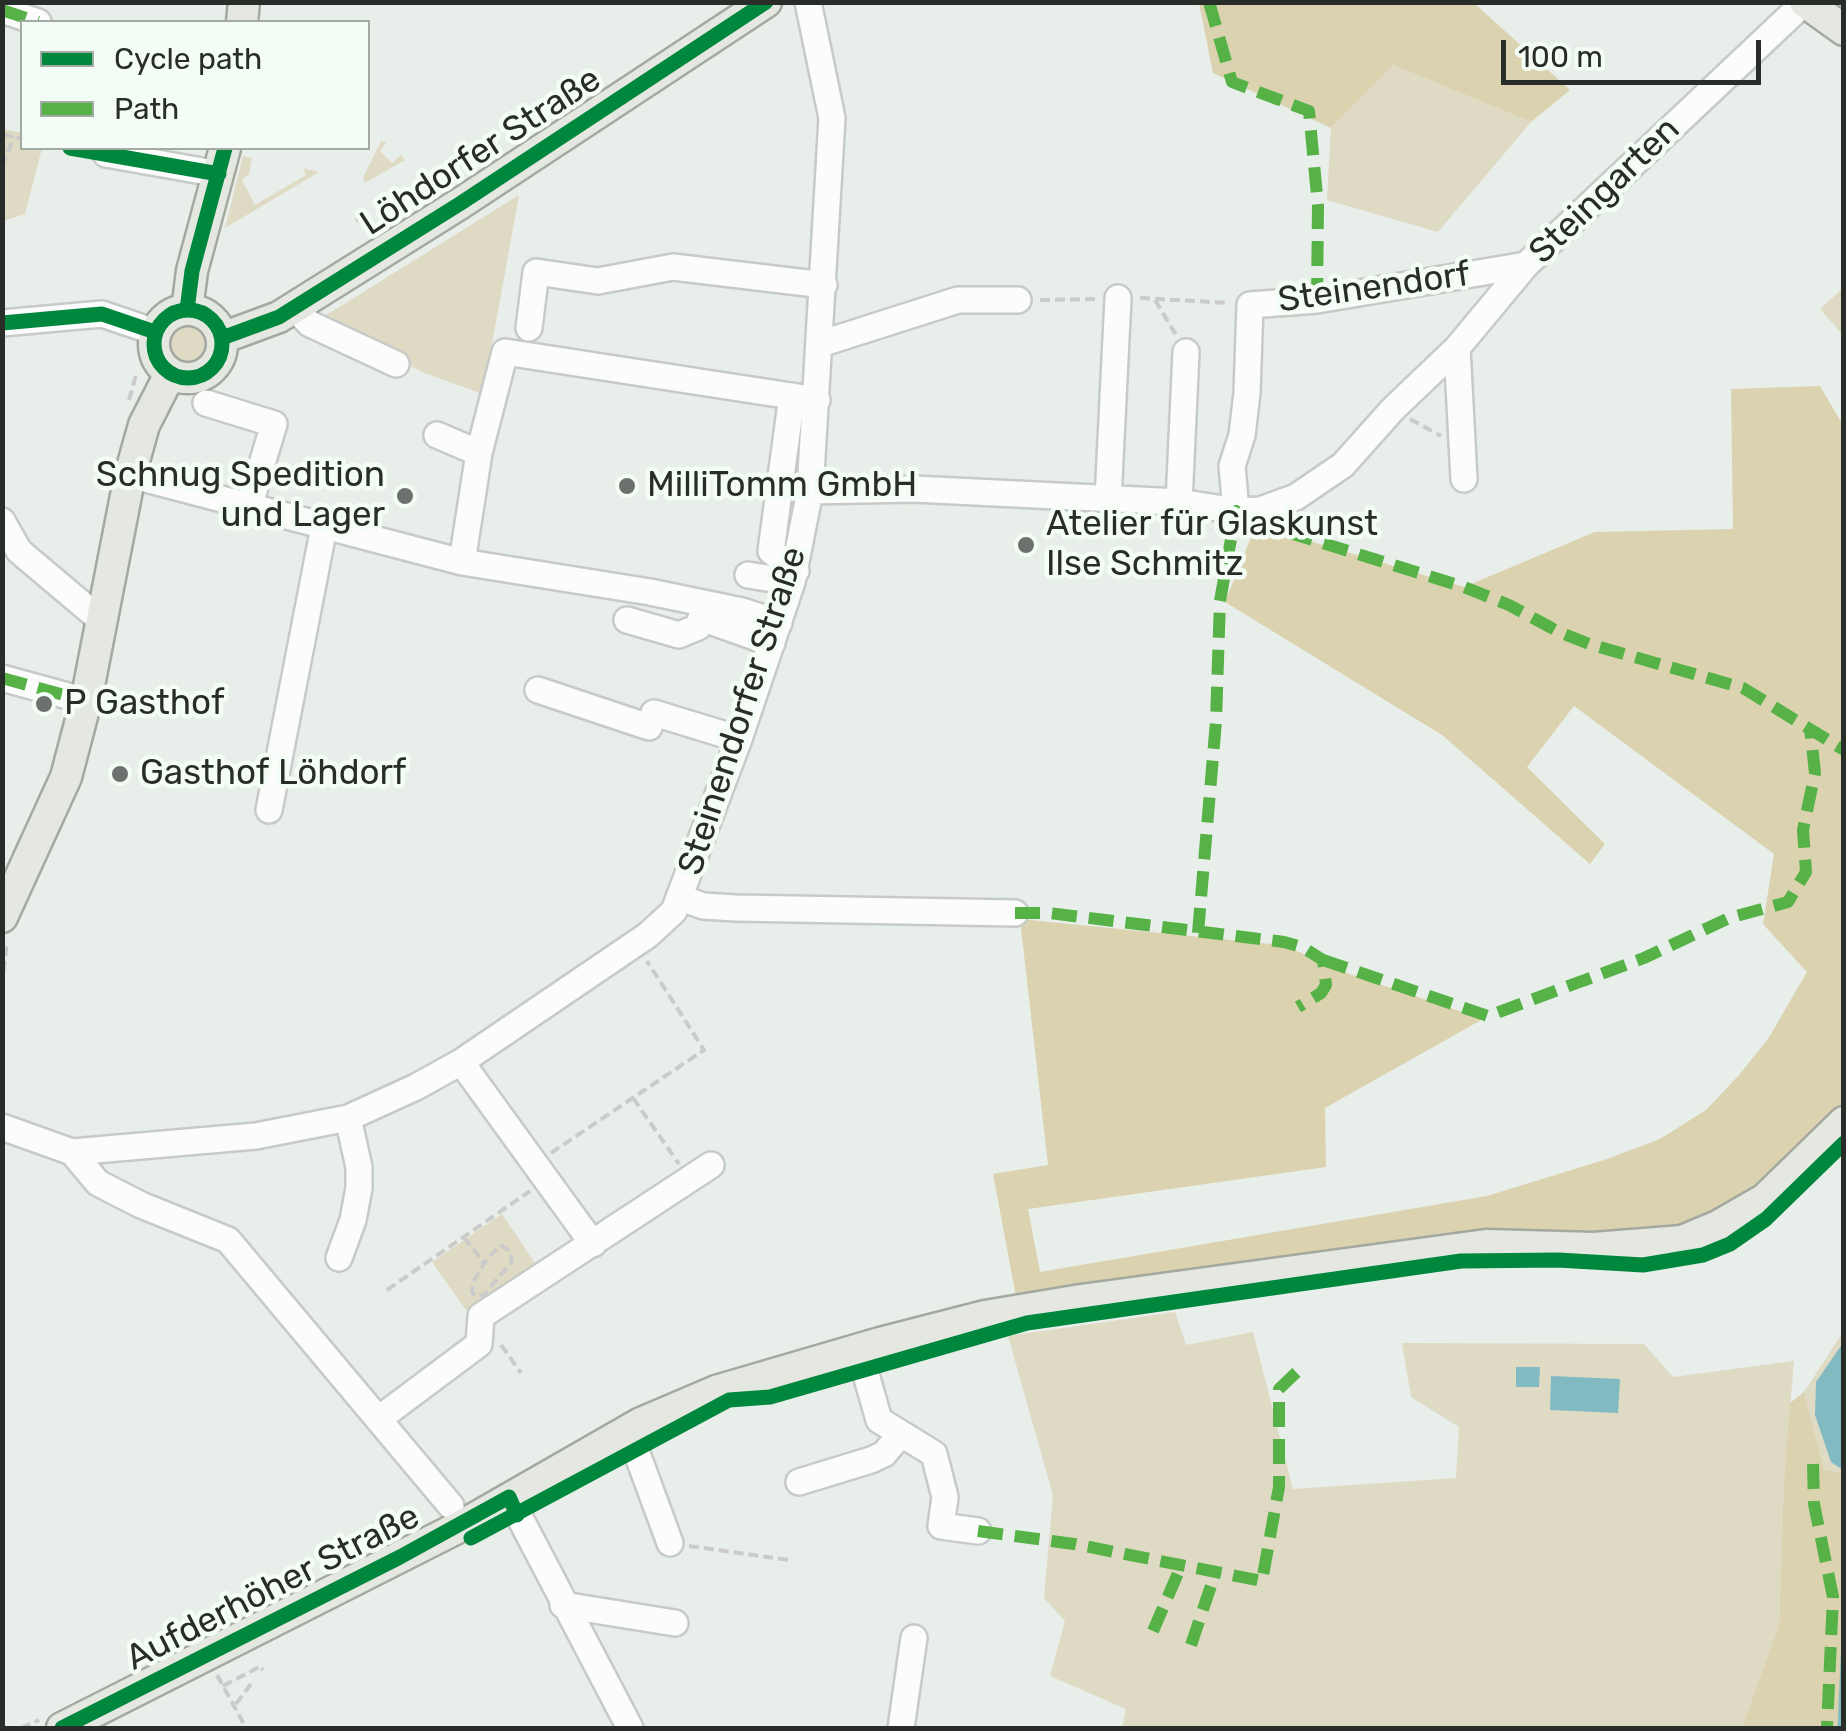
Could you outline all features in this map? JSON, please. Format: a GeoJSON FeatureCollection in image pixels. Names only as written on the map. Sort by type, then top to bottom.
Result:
{"type":"FeatureCollection","features":[{"type":"Feature","properties":{"kind":"main road","name":"Löhdorfer Straße"},"geometry":{"type":"LineString","coordinates":[[222,338],[262,325],[294,308],[461,204],[766,2]]}},
{"type":"Feature","properties":{"kind":"main road"},"geometry":{"type":"LineString","coordinates":[[1806,2],[1844,30]]}},
{"type":"Feature","properties":{"kind":"main road"},"geometry":{"type":"LineString","coordinates":[[187,310],[192,271],[222,161]]}},
{"type":"Feature","properties":{"kind":"main road"},"geometry":{"type":"LineString","coordinates":[[187,310],[210,318],[222,338],[219,360],[203,376],[181,378],[170,374],[155,355],[155,332],[163,320],[187,310]]}},
{"type":"Feature","properties":{"kind":"main road"},"geometry":{"type":"LineString","coordinates":[[2,916],[66,777],[86,701],[130,475],[144,425],[170,374]]}},
{"type":"Feature","properties":{"kind":"main road","name":"Aufderhöher Straße"},"geometry":{"type":"LineString","coordinates":[[62,1728],[432,1541],[628,1430],[716,1391],[986,1316],[1512,1244],[1594,1248],[1682,1242],[1765,1199],[1844,1122]]}},
{"type":"Feature","properties":{"kind":"street","name":"Steinendorfer Straße"},"geometry":{"type":"LineString","coordinates":[[2,1128],[72,1152],[256,1136],[348,1118],[461,1062],[664,922],[681,898],[775,633],[794,576],[810,490],[805,398],[820,344],[832,118],[808,2]]}},
{"type":"Feature","properties":{"kind":"street","name":"Steingarten"},"geometry":{"type":"LineString","coordinates":[[810,490],[914,488],[1179,502],[1236,511],[1260,510],[1296,497],[1343,465],[1393,409],[1457,348],[1526,265],[1806,2]]}},
{"type":"Feature","properties":{"kind":"street"},"geometry":{"type":"LineString","coordinates":[[2,10],[32,20]]}},
{"type":"Feature","properties":{"kind":"street"},"geometry":{"type":"LineString","coordinates":[[106,154],[222,161]]}},
{"type":"Feature","properties":{"kind":"street","name":"Steinendorf"},"geometry":{"type":"LineString","coordinates":[[1236,511],[1232,466],[1242,435],[1247,393],[1250,305],[1317,300],[1526,265]]}},
{"type":"Feature","properties":{"kind":"street"},"geometry":{"type":"LineString","coordinates":[[529,328],[536,272],[598,280],[674,267],[824,285]]}},
{"type":"Feature","properties":{"kind":"street"},"geometry":{"type":"LineString","coordinates":[[1108,500],[1118,298]]}},
{"type":"Feature","properties":{"kind":"street"},"geometry":{"type":"LineString","coordinates":[[820,344],[958,300],[1018,300]]}},
{"type":"Feature","properties":{"kind":"street"},"geometry":{"type":"LineString","coordinates":[[294,308],[310,324],[396,364]]}},
{"type":"Feature","properties":{"kind":"street"},"geometry":{"type":"LineString","coordinates":[[2,323],[102,314],[155,332]]}},
{"type":"Feature","properties":{"kind":"street"},"geometry":{"type":"LineString","coordinates":[[1457,348],[1464,479]]}},
{"type":"Feature","properties":{"kind":"street"},"geometry":{"type":"LineString","coordinates":[[462,562],[479,454],[505,352],[805,398],[771,552],[794,576]]}},
{"type":"Feature","properties":{"kind":"street"},"geometry":{"type":"LineString","coordinates":[[1179,502],[1186,352]]}},
{"type":"Feature","properties":{"kind":"street"},"geometry":{"type":"LineString","coordinates":[[206,403],[274,424],[250,506]]}},
{"type":"Feature","properties":{"kind":"street"},"geometry":{"type":"LineString","coordinates":[[437,434],[479,454]]}},
{"type":"Feature","properties":{"kind":"street"},"geometry":{"type":"LineString","coordinates":[[130,475],[462,562],[742,611],[775,633]]}},
{"type":"Feature","properties":{"kind":"street"},"geometry":{"type":"LineString","coordinates":[[2,521],[19,552],[102,620]]}},
{"type":"Feature","properties":{"kind":"street"},"geometry":{"type":"LineString","coordinates":[[269,810],[324,527]]}},
{"type":"Feature","properties":{"kind":"street"},"geometry":{"type":"LineString","coordinates":[[748,575],[794,576]]}},
{"type":"Feature","properties":{"kind":"street"},"geometry":{"type":"LineString","coordinates":[[626,620],[678,635],[698,627],[700,618],[775,633]]}},
{"type":"Feature","properties":{"kind":"street"},"geometry":{"type":"LineString","coordinates":[[2,678],[86,701]]}},
{"type":"Feature","properties":{"kind":"street"},"geometry":{"type":"LineString","coordinates":[[538,690],[649,727],[654,713],[739,739]]}},
{"type":"Feature","properties":{"kind":"street","name":"Steinendorfer Straße"},"geometry":{"type":"LineString","coordinates":[[681,898],[703,906],[736,908],[1016,913]]}},
{"type":"Feature","properties":{"kind":"street"},"geometry":{"type":"LineString","coordinates":[[461,1062],[593,1244]]}},
{"type":"Feature","properties":{"kind":"street"},"geometry":{"type":"LineString","coordinates":[[339,1258],[353,1220],[359,1188],[359,1167],[348,1118]]}},
{"type":"Feature","properties":{"kind":"street"},"geometry":{"type":"LineString","coordinates":[[72,1152],[98,1183],[140,1205],[228,1240],[451,1506]]}},
{"type":"Feature","properties":{"kind":"street"},"geometry":{"type":"LineString","coordinates":[[380,1418],[478,1344],[481,1316],[700,1172]]}},
{"type":"Feature","properties":{"kind":"street"},"geometry":{"type":"LineString","coordinates":[[859,1350],[876,1416],[883,1425],[934,1454],[945,1497],[942,1526],[978,1532]]}},
{"type":"Feature","properties":{"kind":"street"},"geometry":{"type":"LineString","coordinates":[[628,1430],[670,1543]]}},
{"type":"Feature","properties":{"kind":"street"},"geometry":{"type":"LineString","coordinates":[[799,1482],[884,1454],[900,1435]]}},
{"type":"Feature","properties":{"kind":"street"},"geometry":{"type":"LineString","coordinates":[[508,1497],[630,1728]]}},
{"type":"Feature","properties":{"kind":"street"},"geometry":{"type":"LineString","coordinates":[[563,1605],[675,1623]]}},
{"type":"Feature","properties":{"kind":"street"},"geometry":{"type":"LineString","coordinates":[[901,1728],[914,1638]]}},
{"type":"Feature","properties":{"kind":"path"},"geometry":{"type":"LineString","coordinates":[[2,134],[20,138]]}},
{"type":"Feature","properties":{"kind":"path"},"geometry":{"type":"LineString","coordinates":[[2,166],[14,137]]}},
{"type":"Feature","properties":{"kind":"path"},"geometry":{"type":"LineString","coordinates":[[356,221],[364,215],[375,233]]}},
{"type":"Feature","properties":{"kind":"path"},"geometry":{"type":"LineString","coordinates":[[1154,298],[1186,352]]}},
{"type":"Feature","properties":{"kind":"path"},"geometry":{"type":"LineString","coordinates":[[1018,300],[1154,298],[1250,305]]}},
{"type":"Feature","properties":{"kind":"path"},"geometry":{"type":"LineString","coordinates":[[1393,409],[1461,447]]}},
{"type":"Feature","properties":{"kind":"path"},"geometry":{"type":"LineString","coordinates":[[387,1290],[464,1237],[633,1098],[704,1050],[636,943]]}},
{"type":"Feature","properties":{"kind":"path"},"geometry":{"type":"LineString","coordinates":[[633,1098],[700,1172]]}},
{"type":"Feature","properties":{"kind":"path"},"geometry":{"type":"LineString","coordinates":[[464,1237],[484,1263]]}},
{"type":"Feature","properties":{"kind":"path"},"geometry":{"type":"LineString","coordinates":[[473,1282],[501,1245],[511,1252],[512,1260],[498,1278]]}},
{"type":"Feature","properties":{"kind":"path"},"geometry":{"type":"LineString","coordinates":[[670,1543],[789,1560]]}},
{"type":"Feature","properties":{"kind":"path"},"geometry":{"type":"LineString","coordinates":[[223,1686],[261,1666],[263,1670]]}},
{"type":"Feature","properties":{"kind":"path"},"geometry":{"type":"LineString","coordinates":[[215,1670],[246,1728]]}},
{"type":"Feature","properties":{"kind":"path"},"geometry":{"type":"LineString","coordinates":[[235,1706],[254,1680]]}},
{"type":"Feature","properties":{"kind":"shaded area"},"geometry":{"type":"Polygon","coordinates":[[[1199,3],[1474,3],[1570,90],[1531,122],[1393,65],[1331,128],[1213,73],[1199,3]]]}},
{"type":"Feature","properties":{"kind":"shaded area"},"geometry":{"type":"Polygon","coordinates":[[[1393,65],[1531,122],[1438,232],[1327,200],[1331,128],[1393,65]]]}},
{"type":"Feature","properties":{"kind":"shaded area"},"geometry":{"type":"Polygon","coordinates":[[[3,129],[20,133],[20,150],[41,150],[25,214],[3,221],[3,129]]]}},
{"type":"Feature","properties":{"kind":"shaded area"},"geometry":{"type":"Polygon","coordinates":[[[381,141],[386,143],[380,151],[392,163],[401,155],[405,160],[365,183],[363,178],[381,141]]]}},
{"type":"Feature","properties":{"kind":"shaded area"},"geometry":{"type":"Polygon","coordinates":[[[243,156],[252,158],[249,174],[242,180],[255,205],[306,175],[303,168],[319,172],[225,228],[243,156]]]}},
{"type":"Feature","properties":{"kind":"shaded area"},"geometry":{"type":"Polygon","coordinates":[[[519,195],[483,394],[427,374],[315,322],[519,195]]]}},
{"type":"Feature","properties":{"kind":"shaded area"},"geometry":{"type":"Polygon","coordinates":[[[1843,288],[1843,331],[1841,333],[1820,309],[1843,288]]]}},
{"type":"Feature","properties":{"kind":"shaded area"},"geometry":{"type":"Polygon","coordinates":[[[187,320],[202,326],[208,341],[202,356],[187,362],[172,356],[166,341],[172,326],[187,320]]]}},
{"type":"Feature","properties":{"kind":"shaded area"},"geometry":{"type":"Polygon","coordinates":[[[1820,386],[1844,427],[1843,1104],[1766,1183],[1697,1227],[1017,1302],[993,1174],[1048,1165],[1020,919],[1280,945],[1320,964],[1483,1019],[1325,1108],[1326,1167],[1028,1209],[1040,1272],[1487,1196],[1660,1139],[1706,1110],[1739,1075],[1768,1039],[1807,972],[1763,924],[1774,854],[1574,706],[1527,767],[1605,844],[1590,864],[1442,735],[1225,602],[1256,525],[1464,587],[1595,532],[1733,529],[1731,389],[1820,386]]]}},
{"type":"Feature","properties":{"kind":"shaded area"},"geometry":{"type":"Polygon","coordinates":[[[502,1214],[541,1272],[471,1317],[432,1262],[502,1214]]]}},
{"type":"Feature","properties":{"kind":"shaded area"},"geometry":{"type":"Polygon","coordinates":[[[1175,1312],[1186,1345],[1253,1332],[1293,1489],[1456,1478],[1459,1427],[1411,1397],[1402,1343],[1644,1344],[1673,1377],[1794,1361],[1784,1479],[1779,1629],[1743,1728],[1122,1728],[1126,1709],[1050,1676],[1065,1621],[1044,1598],[1053,1495],[1008,1336],[1175,1312]]]}},
{"type":"Feature","properties":{"kind":"shaded area"},"geometry":{"type":"Polygon","coordinates":[[[1843,1332],[1843,1474],[1824,1469],[1804,1392],[1843,1332]]]}},
{"type":"Feature","properties":{"kind":"shaded area"},"geometry":{"type":"Polygon","coordinates":[[[1804,1392],[1824,1469],[1843,1474],[1843,1728],[1742,1728],[1779,1626],[1790,1403],[1804,1392]]]}},
{"type":"Feature","properties":{"kind":"water"},"geometry":{"type":"Polygon","coordinates":[[[1843,1343],[1843,1470],[1831,1462],[1815,1415],[1816,1382],[1843,1343]]]}},
{"type":"Feature","properties":{"kind":"water"},"geometry":{"type":"Polygon","coordinates":[[[1516,1367],[1540,1367],[1539,1387],[1516,1387],[1516,1367]]]}},
{"type":"Feature","properties":{"kind":"water"},"geometry":{"type":"Polygon","coordinates":[[[1551,1376],[1620,1379],[1618,1413],[1550,1410],[1551,1376]]]}},
{"type":"Feature","properties":{"kind":"waterway"},"geometry":{"type":"LineString","coordinates":[[1840,1728],[1844,1640]]}},
{"type":"Feature","properties":{"kind":"marked path"},"geometry":{"type":"LineString","coordinates":[[1209,2],[1232,82],[1309,111],[1318,206],[1317,300]]}},
{"type":"Feature","properties":{"kind":"marked path"},"geometry":{"type":"LineString","coordinates":[[2,10],[32,20]]}},
{"type":"Feature","properties":{"kind":"marked path"},"geometry":{"type":"LineString","coordinates":[[1198,933],[1216,721],[1220,601],[1236,511],[1258,523],[1464,587],[1589,644],[1743,688],[1844,750]]}},
{"type":"Feature","properties":{"kind":"marked path"},"geometry":{"type":"LineString","coordinates":[[2,678],[86,701]]}},
{"type":"Feature","properties":{"kind":"marked path"},"geometry":{"type":"LineString","coordinates":[[1323,960],[1488,1016],[1644,958],[1729,918],[1788,902],[1806,872],[1803,830],[1815,773],[1810,727]]}},
{"type":"Feature","properties":{"kind":"marked path"},"geometry":{"type":"LineString","coordinates":[[1015,913],[1049,913],[1302,947],[1323,960],[1326,985],[1321,993],[1298,1007]]}},
{"type":"Feature","properties":{"kind":"marked path"},"geometry":{"type":"LineString","coordinates":[[978,1531],[1074,1544],[1262,1581],[1279,1487],[1279,1389],[1300,1369]]}},
{"type":"Feature","properties":{"kind":"marked path"},"geometry":{"type":"LineString","coordinates":[[1813,1464],[1814,1504],[1833,1597],[1827,1728]]}},
{"type":"Feature","properties":{"kind":"marked path"},"geometry":{"type":"LineString","coordinates":[[1153,1631],[1182,1564]]}},
{"type":"Feature","properties":{"kind":"marked path"},"geometry":{"type":"LineString","coordinates":[[1191,1645],[1216,1571]]}},
{"type":"Feature","properties":{"kind":"cycle path"},"geometry":{"type":"LineString","coordinates":[[222,338],[279,317],[461,203],[766,2]]}},
{"type":"Feature","properties":{"kind":"cycle path"},"geometry":{"type":"LineString","coordinates":[[81,150],[219,174]]}},
{"type":"Feature","properties":{"kind":"cycle path"},"geometry":{"type":"LineString","coordinates":[[187,310],[192,271],[224,150]]}},
{"type":"Feature","properties":{"kind":"cycle path"},"geometry":{"type":"LineString","coordinates":[[188,310],[201,312],[212,320],[220,331],[222,344],[220,357],[212,368],[201,376],[188,378],[175,376],[164,368],[156,357],[154,344],[156,331],[164,320],[175,312],[188,310]]}},
{"type":"Feature","properties":{"kind":"cycle path"},"geometry":{"type":"LineString","coordinates":[[2,323],[102,314],[155,332]]}},
{"type":"Feature","properties":{"kind":"cycle path"},"geometry":{"type":"LineString","coordinates":[[471,1538],[729,1400],[770,1397],[1027,1323],[1461,1261],[1558,1260],[1643,1265],[1703,1255],[1730,1244],[1766,1219],[1844,1143]]}},
{"type":"Feature","properties":{"kind":"cycle path"},"geometry":{"type":"LineString","coordinates":[[62,1728],[400,1557],[509,1497],[517,1515]]}},
{"type":"Feature","properties":{"kind":"place","name":"MilliTomm GmbH"},"geometry":{"type":"Point","coordinates":[627,486]}},
{"type":"Feature","properties":{"kind":"place","name":"Schnug Spedition und Lager"},"geometry":{"type":"Point","coordinates":[405,496]}},
{"type":"Feature","properties":{"kind":"place","name":"Atelier für Glaskunst Ilse Schmitz"},"geometry":{"type":"Point","coordinates":[1026,545]}},
{"type":"Feature","properties":{"kind":"place","name":"P Gasthof"},"geometry":{"type":"Point","coordinates":[44,704]}},
{"type":"Feature","properties":{"kind":"place","name":"Gasthof Löhdorf"},"geometry":{"type":"Point","coordinates":[120,774]}}]}
